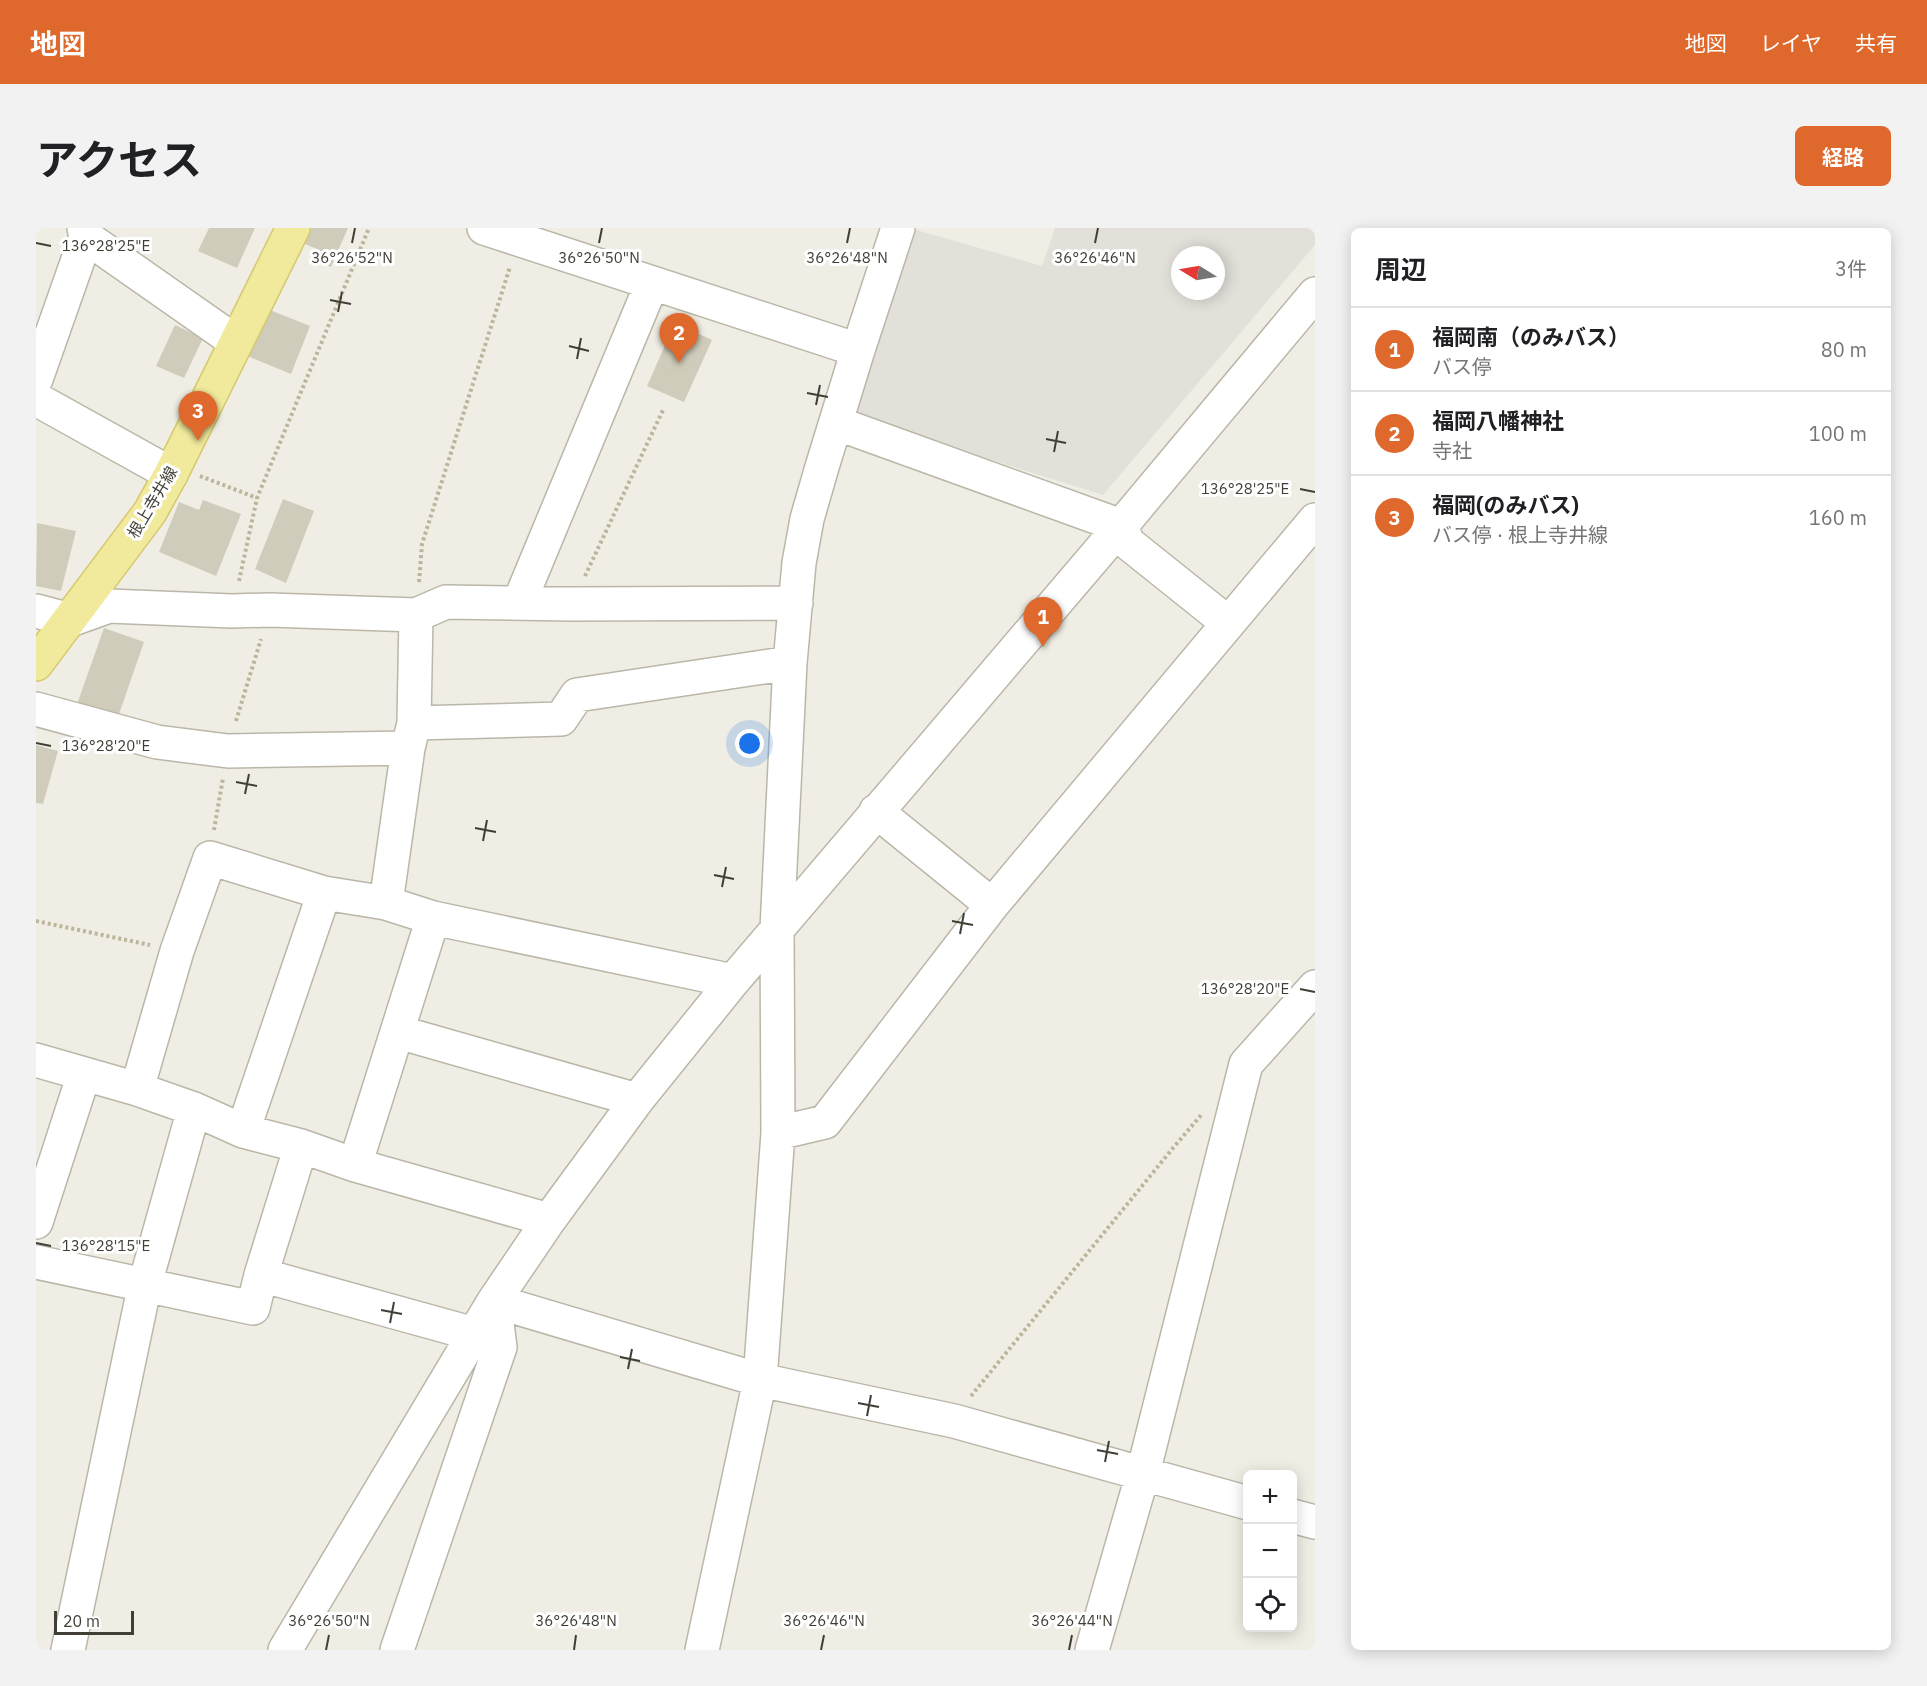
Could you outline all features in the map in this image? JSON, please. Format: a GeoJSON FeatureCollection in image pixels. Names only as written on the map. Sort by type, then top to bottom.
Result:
{"type":"FeatureCollection","features":[{"type":"Feature","properties":{"kind":"main road","name":"根上寺井線"},"geometry":{"type":"LineString","coordinates":[[36,664],[150,512],[293,228]]}},
{"type":"Feature","properties":{"kind":"street"},"geometry":{"type":"LineString","coordinates":[[702,1650],[760,1380],[778,1134],[777,929],[790,663],[798,563],[807,519],[898,228]]}},
{"type":"Feature","properties":{"kind":"street"},"geometry":{"type":"LineString","coordinates":[[36,379],[85,232],[236,342]]}},
{"type":"Feature","properties":{"kind":"street"},"geometry":{"type":"LineString","coordinates":[[500,232],[858,350]]}},
{"type":"Feature","properties":{"kind":"street"},"geometry":{"type":"LineString","coordinates":[[519,603],[652,283]]}},
{"type":"Feature","properties":{"kind":"street"},"geometry":{"type":"LineString","coordinates":[[285,1650],[494,1301],[549,1220],[637,1100],[733,981],[876,811],[1121,526],[1315,294]]}},
{"type":"Feature","properties":{"kind":"street"},"geometry":{"type":"LineString","coordinates":[[36,399],[173,470]]}},
{"type":"Feature","properties":{"kind":"street"},"geometry":{"type":"LineString","coordinates":[[836,423],[1121,526],[1128,543],[1228,623]]}},
{"type":"Feature","properties":{"kind":"street"},"geometry":{"type":"LineString","coordinates":[[778,1134],[825,1122],[992,905],[1315,520]]}},
{"type":"Feature","properties":{"kind":"street"},"geometry":{"type":"LineString","coordinates":[[36,611],[70,620],[109,606],[416,615],[446,602],[796,603]]}},
{"type":"Feature","properties":{"kind":"street"},"geometry":{"type":"LineString","coordinates":[[386,903],[411,735],[416,615]]}},
{"type":"Feature","properties":{"kind":"street"},"geometry":{"type":"LineString","coordinates":[[36,709],[157,741],[228,751],[561,719],[577,695],[790,663]]}},
{"type":"Feature","properties":{"kind":"street"},"geometry":{"type":"LineString","coordinates":[[876,811],[992,905]]}},
{"type":"Feature","properties":{"kind":"street"},"geometry":{"type":"LineString","coordinates":[[137,1089],[177,951],[210,858],[324,893],[386,903],[434,918],[733,981]]}},
{"type":"Feature","properties":{"kind":"street"},"geometry":{"type":"LineString","coordinates":[[243,1131],[324,893]]}},
{"type":"Feature","properties":{"kind":"street"},"geometry":{"type":"LineString","coordinates":[[355,1165],[434,918]]}},
{"type":"Feature","properties":{"kind":"street"},"geometry":{"type":"LineString","coordinates":[[1092,1650],[1143,1473],[1246,1064],[1315,987]]}},
{"type":"Feature","properties":{"kind":"street"},"geometry":{"type":"LineString","coordinates":[[398,1032],[637,1100]]}},
{"type":"Feature","properties":{"kind":"street"},"geometry":{"type":"LineString","coordinates":[[36,1060],[137,1089],[194,1109],[243,1131],[549,1220]]}},
{"type":"Feature","properties":{"kind":"street"},"geometry":{"type":"LineString","coordinates":[[36,1222],[84,1074]]}},
{"type":"Feature","properties":{"kind":"street"},"geometry":{"type":"LineString","coordinates":[[68,1650],[145,1284],[194,1109]]}},
{"type":"Feature","properties":{"kind":"street"},"geometry":{"type":"LineString","coordinates":[[36,1262],[253,1308],[301,1146]]}},
{"type":"Feature","properties":{"kind":"street"},"geometry":{"type":"LineString","coordinates":[[261,1275],[474,1334]]}},
{"type":"Feature","properties":{"kind":"street"},"geometry":{"type":"LineString","coordinates":[[494,1301],[760,1380],[954,1421],[1243,1502]]}},
{"type":"Feature","properties":{"kind":"street"},"geometry":{"type":"LineString","coordinates":[[397,1650],[500,1347],[494,1301]]}},
{"type":"Feature","properties":{"kind":"street"},"geometry":{"type":"LineString","coordinates":[[1297,1517],[1315,1522]]}},
{"type":"Feature","properties":{"kind":"path"},"geometry":{"type":"LineString","coordinates":[[232,611],[257,498],[369,228]]}},
{"type":"Feature","properties":{"kind":"path"},"geometry":{"type":"LineString","coordinates":[[416,615],[423,544],[500,232]]}},
{"type":"Feature","properties":{"kind":"path"},"geometry":{"type":"LineString","coordinates":[[572,604],[663,410]]}},
{"type":"Feature","properties":{"kind":"path"},"geometry":{"type":"LineString","coordinates":[[173,470],[257,498]]}},
{"type":"Feature","properties":{"kind":"path"},"geometry":{"type":"LineString","coordinates":[[36,921],[177,951]]}},
{"type":"Feature","properties":{"kind":"path"},"geometry":{"type":"LineString","coordinates":[[954,1421],[977,1387],[1165,1157],[1210,1106]]}},
{"type":"Feature","properties":{"kind":"shaded area"},"geometry":{"type":"Polygon","coordinates":[[[1055,228],[1315,228],[1315,245],[1103,495],[855,417],[913,229],[1042,266],[1055,228]]]}},
{"type":"Feature","properties":{"kind":"building"},"geometry":{"type":"Polygon","coordinates":[[[209,228],[255,228],[237,268],[198,251],[209,228]]]}},
{"type":"Feature","properties":{"kind":"building"},"geometry":{"type":"Polygon","coordinates":[[[303,228],[348,228],[331,267],[313,260],[317,249],[298,241],[303,228]]]}},
{"type":"Feature","properties":{"kind":"building"},"geometry":{"type":"Polygon","coordinates":[[[265,308],[310,326],[291,374],[245,355],[265,308]]]}},
{"type":"Feature","properties":{"kind":"building"},"geometry":{"type":"Polygon","coordinates":[[[675,323],[712,340],[684,402],[647,386],[675,323]]]}},
{"type":"Feature","properties":{"kind":"building"},"geometry":{"type":"Polygon","coordinates":[[[175,325],[203,338],[184,378],[156,366],[175,325]]]}},
{"type":"Feature","properties":{"kind":"building"},"geometry":{"type":"Polygon","coordinates":[[[283,499],[314,511],[286,583],[255,569],[283,499]]]}},
{"type":"Feature","properties":{"kind":"building"},"geometry":{"type":"Polygon","coordinates":[[[203,500],[241,514],[216,576],[159,552],[179,502],[199,510],[203,500]]]}},
{"type":"Feature","properties":{"kind":"building"},"geometry":{"type":"Polygon","coordinates":[[[37,523],[76,531],[61,591],[36,586],[37,523]]]}},
{"type":"Feature","properties":{"kind":"building"},"geometry":{"type":"Polygon","coordinates":[[[104,628],[144,642],[117,720],[76,707],[104,628]]]}},
{"type":"Feature","properties":{"kind":"building"},"geometry":{"type":"Polygon","coordinates":[[[36,745],[58,751],[43,804],[36,803],[36,745]]]}},
{"type":"Feature","properties":{"kind":"place","name":"福岡八幡神社"},"geometry":{"type":"Point","coordinates":[679,363]}},
{"type":"Feature","properties":{"kind":"place","name":"福岡(のみバス)"},"geometry":{"type":"Point","coordinates":[198,441]}},
{"type":"Feature","properties":{"kind":"place","name":"福岡南（のみバス）"},"geometry":{"type":"Point","coordinates":[1043,647]}}]}
